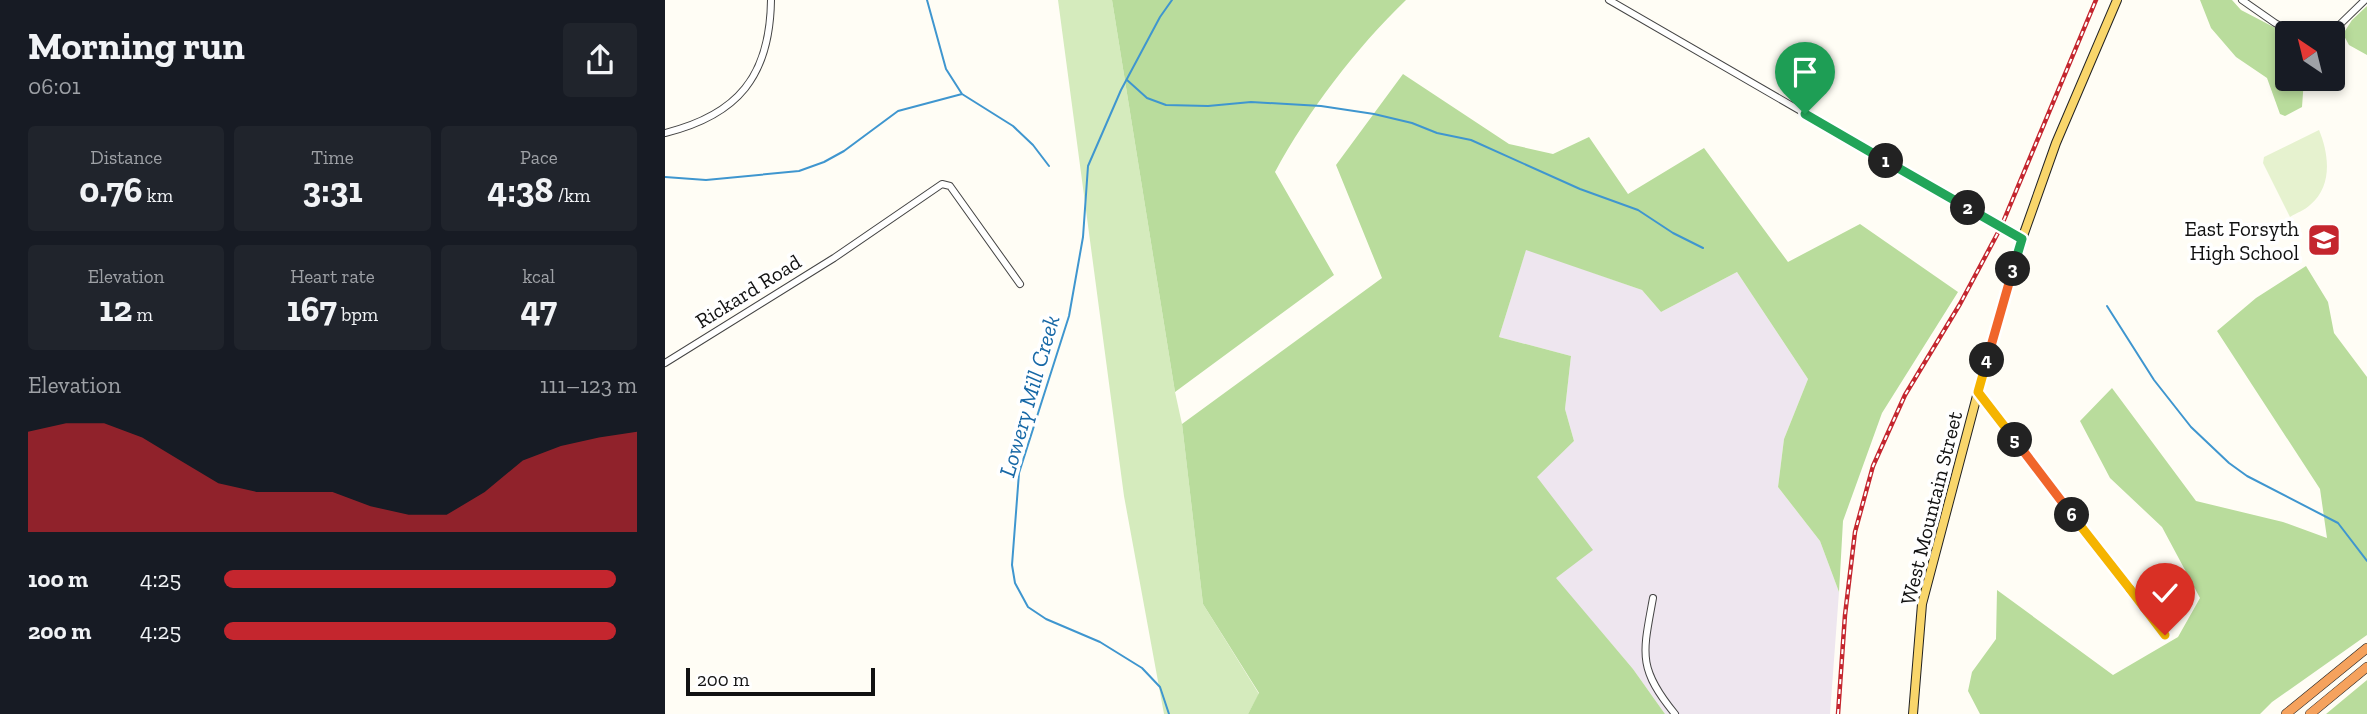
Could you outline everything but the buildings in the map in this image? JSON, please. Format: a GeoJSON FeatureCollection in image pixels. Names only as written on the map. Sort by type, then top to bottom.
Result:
{"type":"FeatureCollection","features":[{"type":"Feature","properties":{"kind":"highway"},"geometry":{"type":"LineString","coordinates":[[2287,714],[2367,648]]}},
{"type":"Feature","properties":{"kind":"highway"},"geometry":{"type":"LineString","coordinates":[[2310,714],[2367,667]]}},
{"type":"Feature","properties":{"kind":"main road","name":"West Mountain Street"},"geometry":{"type":"LineString","coordinates":[[1913,714],[1922,604],[1978,392],[2022,239],[2056,143],[2117,0]]}},
{"type":"Feature","properties":{"kind":"street"},"geometry":{"type":"LineString","coordinates":[[665,134],[708,120],[740,96],[760,61],[769,28],[771,0]]}},
{"type":"Feature","properties":{"kind":"street"},"geometry":{"type":"LineString","coordinates":[[1609,0],[2022,239]]}},
{"type":"Feature","properties":{"kind":"street"},"geometry":{"type":"LineString","coordinates":[[2242,0],[2275,23]]}},
{"type":"Feature","properties":{"kind":"street"},"geometry":{"type":"LineString","coordinates":[[2343,21],[2365,0]]}},
{"type":"Feature","properties":{"kind":"street","name":"Rickard Road"},"geometry":{"type":"LineString","coordinates":[[665,363],[850,247],[942,184],[950,186],[1020,284]]}},
{"type":"Feature","properties":{"kind":"street"},"geometry":{"type":"LineString","coordinates":[[1978,392],[2165,635]]}},
{"type":"Feature","properties":{"kind":"street"},"geometry":{"type":"LineString","coordinates":[[1653,598],[1645,639],[1644,661],[1648,673],[1675,714]]}},
{"type":"Feature","properties":{"kind":"shaded area"},"geometry":{"type":"Polygon","coordinates":[[[1526,249],[1642,290],[1661,312],[1737,272],[1808,379],[1784,439],[1778,487],[1820,541],[1839,592],[1830,714],[1665,714],[1633,669],[1555,578],[1537,476],[1574,441],[1565,409],[1571,356],[1499,337],[1526,249]]]}},
{"type":"Feature","properties":{"kind":"green space"},"geometry":{"type":"Polygon","coordinates":[[[1058,0],[1112,0],[1182,424],[1203,604],[1259,694],[1248,714],[1164,714],[1124,496],[1058,0]]]}},
{"type":"Feature","properties":{"kind":"green space"},"geometry":{"type":"Polygon","coordinates":[[[1112,0],[1406,0],[1334,81],[1302,126],[1275,172],[1334,275],[1175,392],[1112,0]]]}},
{"type":"Feature","properties":{"kind":"green space"},"geometry":{"type":"Polygon","coordinates":[[[2200,0],[2232,0],[2241,10],[2275,28],[2275,91],[2303,91],[2302,107],[2285,116],[2280,114],[2267,78],[2236,57],[2211,28],[2200,0]]]}},
{"type":"Feature","properties":{"kind":"green space"},"geometry":{"type":"Polygon","coordinates":[[[2367,6],[2367,55],[2349,45],[2345,38],[2345,31],[2367,6]]]}},
{"type":"Feature","properties":{"kind":"green space"},"geometry":{"type":"Polygon","coordinates":[[[1403,74],[1509,144],[1553,154],[1589,137],[1628,194],[1704,148],[1788,262],[1860,224],[1958,292],[1882,413],[1843,521],[1839,592],[1820,541],[1778,487],[1784,439],[1808,379],[1737,272],[1661,312],[1642,290],[1526,250],[1499,337],[1571,356],[1565,409],[1574,441],[1537,477],[1593,550],[1556,578],[1633,669],[1665,714],[1248,714],[1259,693],[1203,604],[1182,424],[1382,278],[1336,165],[1403,74]]]}},
{"type":"Feature","properties":{"kind":"green space"},"geometry":{"type":"Polygon","coordinates":[[[2319,130],[2327,159],[2323,189],[2308,207],[2290,217],[2263,163],[2264,157],[2319,130]]]}},
{"type":"Feature","properties":{"kind":"green space"},"geometry":{"type":"Polygon","coordinates":[[[2306,266],[2328,302],[2334,333],[2367,377],[2367,635],[2272,702],[2260,714],[1980,714],[1968,691],[1972,672],[1996,639],[1997,590],[2113,675],[2178,637],[2200,598],[2162,527],[2110,478],[2080,421],[2112,388],[2196,501],[2283,522],[2327,538],[2320,489],[2217,331],[2256,298],[2306,266]]]}},
{"type":"Feature","properties":{"kind":"green space"},"geometry":{"type":"Polygon","coordinates":[[[2367,680],[2367,714],[2326,714],[2367,680]]]}},
{"type":"Feature","properties":{"kind":"waterway","name":"Lowery Mill Creek"},"geometry":{"type":"LineString","coordinates":[[927,0],[946,69],[962,94],[1013,126],[1033,145],[1049,166]]}},
{"type":"Feature","properties":{"kind":"waterway","name":"Lowery Mill Creek"},"geometry":{"type":"LineString","coordinates":[[1169,714],[1160,687],[1142,668],[1100,642],[1046,619],[1028,607],[1015,583],[1012,565],[1019,473],[1069,316],[1083,237],[1088,166],[1121,90],[1172,0]]}},
{"type":"Feature","properties":{"kind":"waterway"},"geometry":{"type":"LineString","coordinates":[[1127,80],[1147,98],[1166,105],[1208,106],[1251,102],[1321,106],[1374,114],[1471,140],[1580,189],[1638,210],[1673,233],[1703,248]]}},
{"type":"Feature","properties":{"kind":"waterway"},"geometry":{"type":"LineString","coordinates":[[665,177],[706,180],[799,171],[844,151],[898,111],[962,94]]}},
{"type":"Feature","properties":{"kind":"waterway"},"geometry":{"type":"LineString","coordinates":[[2107,306],[2154,380],[2191,427],[2247,476],[2338,523],[2367,561]]}},
{"type":"Feature","properties":{"kind":"railway"},"geometry":{"type":"LineString","coordinates":[[1838,714],[1845,615],[1855,532],[1873,466],[1905,395],[1960,304],[2001,227],[2096,0]]}},
{"type":"Feature","properties":{"kind":"place","name":"East Forsyth High School"},"geometry":{"type":"Point","coordinates":[2324,240]}},
{"type":"Feature","properties":{"kind":"route"},"geometry":{"type":"LineString","coordinates":[[1805,114],[2022,239],[1978,392],[2165,635]]}}]}
